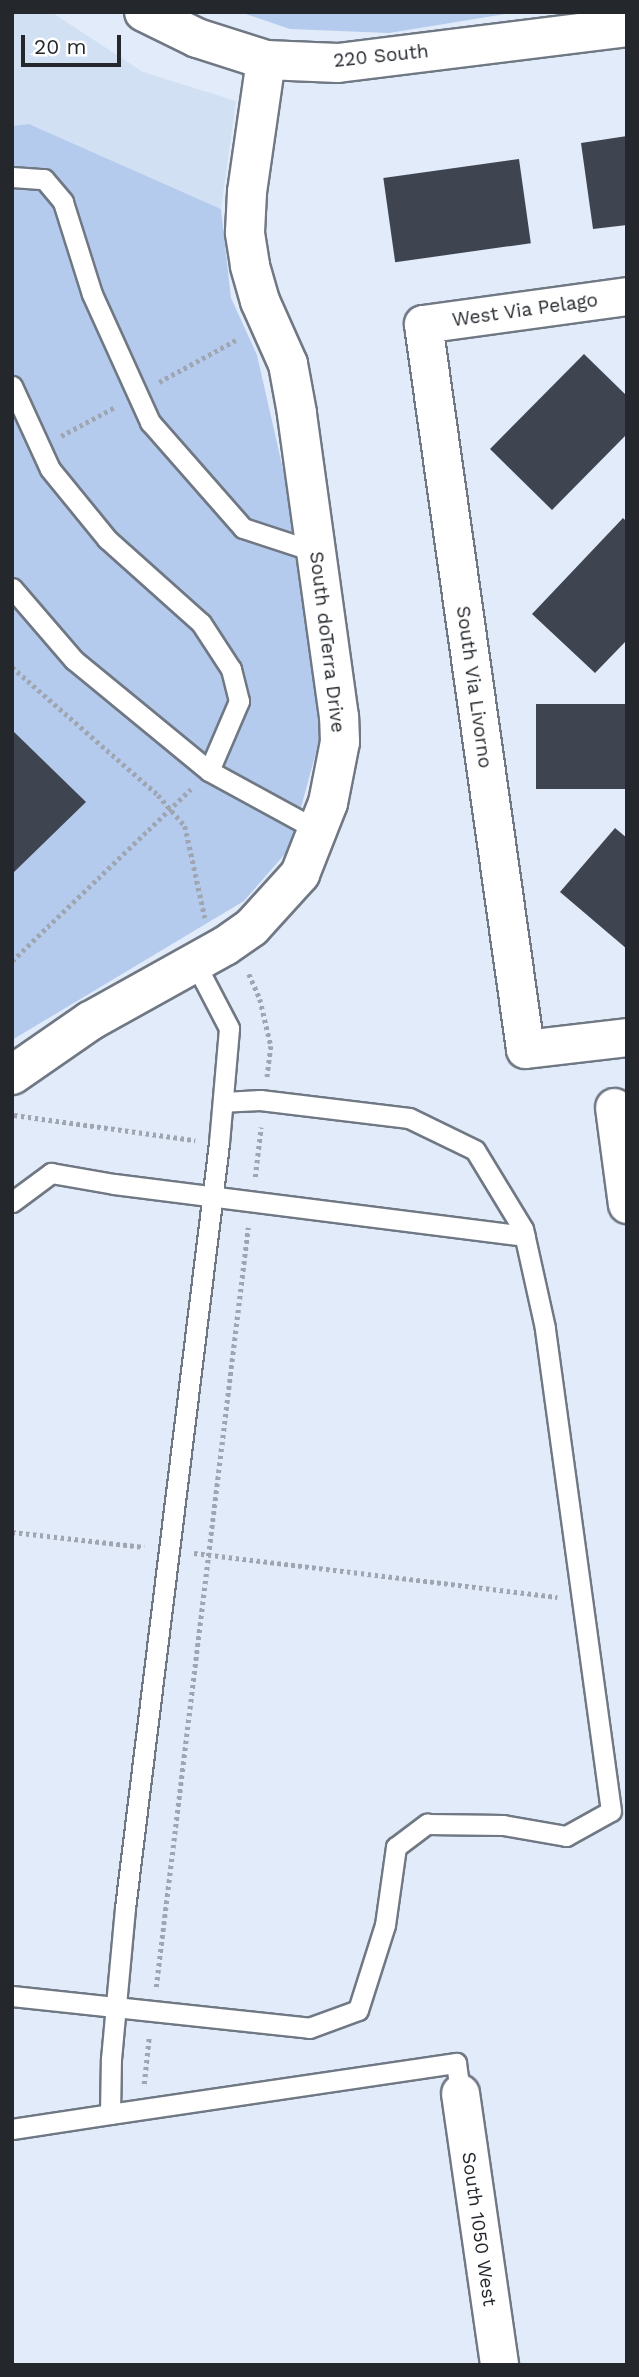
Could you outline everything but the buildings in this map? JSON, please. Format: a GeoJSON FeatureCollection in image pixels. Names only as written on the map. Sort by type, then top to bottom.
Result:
{"type":"FeatureCollection","features":[{"type":"Feature","properties":{"kind":"street","name":"220 South"},"geometry":{"type":"LineString","coordinates":[[144,12],[197,38],[266,60],[338,63],[627,27]]}},
{"type":"Feature","properties":{"kind":"street","name":"South doTerra Drive"},"geometry":{"type":"LineString","coordinates":[[12,1075],[90,1021],[225,946],[275,905],[300,874],[319,831],[337,767],[340,742],[316,552],[288,364],[260,301],[250,265],[245,232],[247,192],[266,60]]}},
{"type":"Feature","properties":{"kind":"street","name":"West Via Pelago"},"geometry":{"type":"LineString","coordinates":[[423,324],[627,296]]}},
{"type":"Feature","properties":{"kind":"street","name":"South Via Livorno"},"geometry":{"type":"LineString","coordinates":[[423,324],[525,1049],[627,1037]]}},
{"type":"Feature","properties":{"kind":"street"},"geometry":{"type":"LineString","coordinates":[[614,1107],[627,1204]]}},
{"type":"Feature","properties":{"kind":"street","name":"South 1050 West"},"geometry":{"type":"LineString","coordinates":[[460,2093],[499,2365]]}},
{"type":"Feature","properties":{"kind":"lane"},"geometry":{"type":"LineString","coordinates":[[12,177],[44,179],[63,202],[92,294],[150,422],[243,528],[316,552]]}},
{"type":"Feature","properties":{"kind":"lane"},"geometry":{"type":"LineString","coordinates":[[12,386],[50,469],[107,539],[201,623],[231,669],[239,701],[209,771]]}},
{"type":"Feature","properties":{"kind":"lane"},"geometry":{"type":"LineString","coordinates":[[12,588],[74,660],[209,771],[319,831]]}},
{"type":"Feature","properties":{"kind":"lane"},"geometry":{"type":"LineString","coordinates":[[110,2114],[125,1903],[224,1102],[229,1028],[194,961]]}},
{"type":"Feature","properties":{"kind":"lane"},"geometry":{"type":"LineString","coordinates":[[12,1996],[309,2028],[358,2010],[384,1925],[396,1847],[427,1824],[503,1825],[566,1836],[611,1811],[545,1328],[525,1236],[475,1150],[410,1118],[260,1100],[224,1102]]}},
{"type":"Feature","properties":{"kind":"lane"},"geometry":{"type":"LineString","coordinates":[[12,1202],[51,1173],[114,1184],[212,1194],[525,1236]]}},
{"type":"Feature","properties":{"kind":"lane"},"geometry":{"type":"LineString","coordinates":[[12,2129],[456,2063],[460,2093]]}},
{"type":"Feature","properties":{"kind":"path"},"geometry":{"type":"LineString","coordinates":[[12,961],[209,771]]}},
{"type":"Feature","properties":{"kind":"path"},"geometry":{"type":"LineString","coordinates":[[14,1115],[258,1148]]}},
{"type":"Feature","properties":{"kind":"path"},"geometry":{"type":"LineString","coordinates":[[12,1532],[582,1600]]}},
{"type":"Feature","properties":{"kind":"shaded area"},"geometry":{"type":"Polygon","coordinates":[[[12,12],[51,12],[143,72],[236,101],[221,209],[29,124],[12,126],[12,12]]]}},
{"type":"Feature","properties":{"kind":"shaded area"},"geometry":{"type":"Polygon","coordinates":[[[240,12],[518,12],[389,33],[290,29],[240,12]]]}},
{"type":"Feature","properties":{"kind":"shaded area"},"geometry":{"type":"Polygon","coordinates":[[[29,124],[221,209],[231,298],[257,355],[295,522],[321,734],[290,848],[244,901],[12,1040],[12,126],[29,124]]]}}]}
